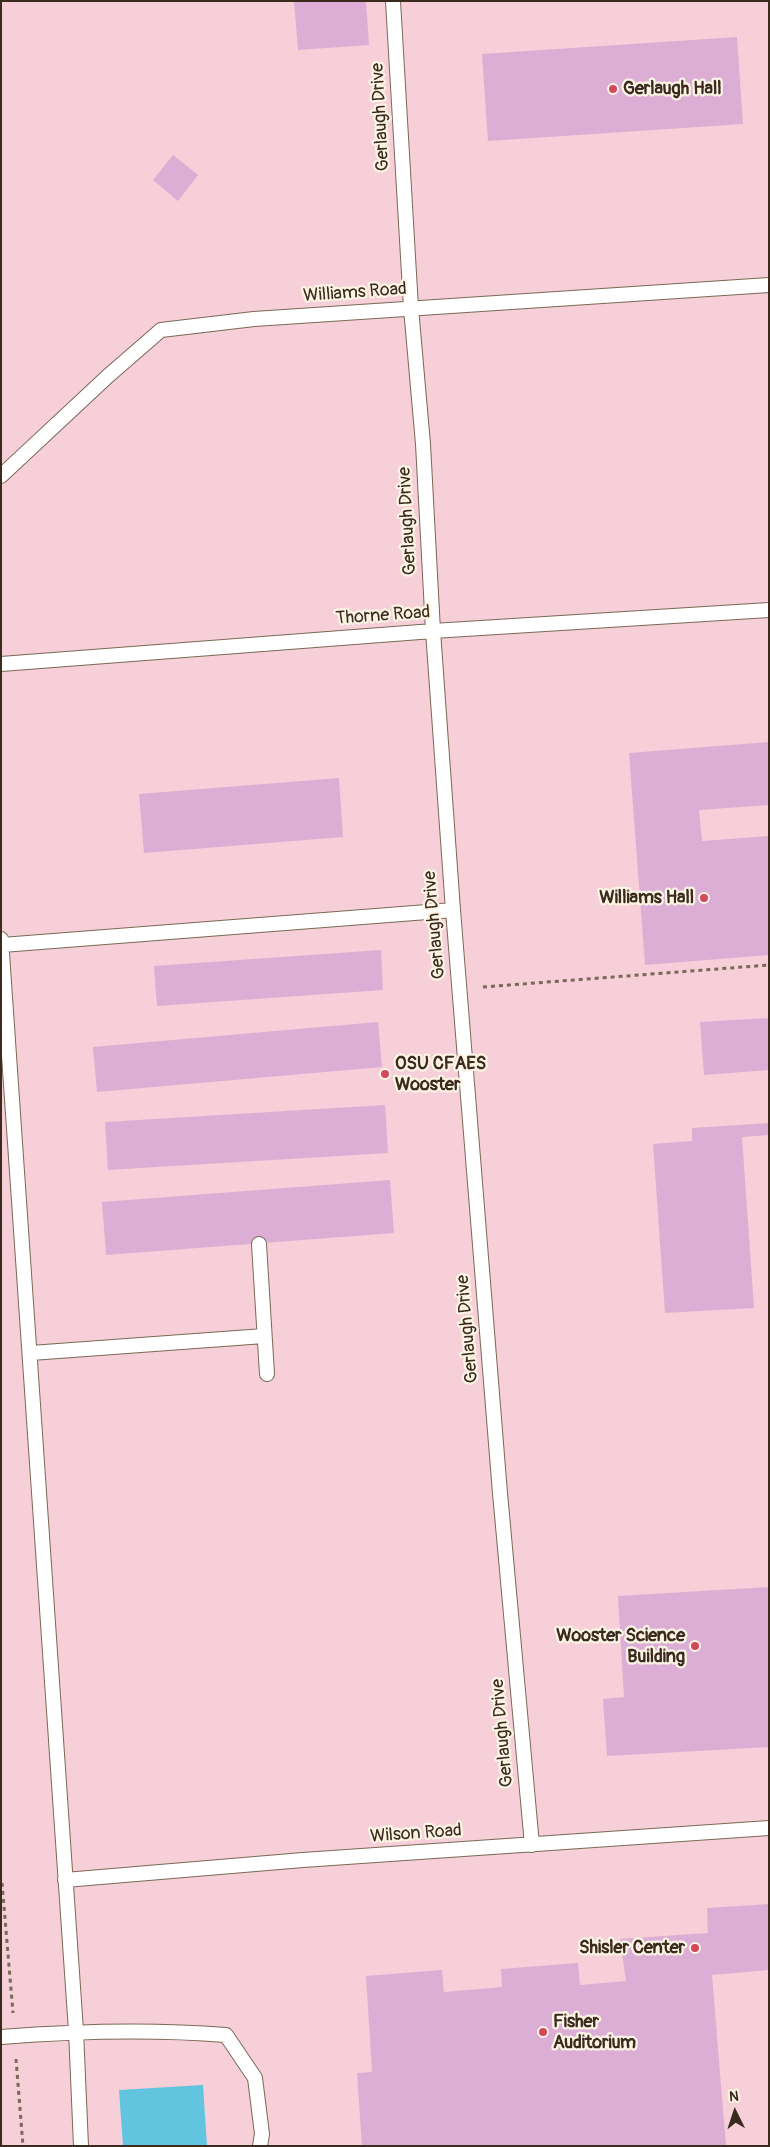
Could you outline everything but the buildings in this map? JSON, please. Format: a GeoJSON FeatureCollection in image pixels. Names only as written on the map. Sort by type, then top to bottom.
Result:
{"type":"FeatureCollection","features":[{"type":"Feature","properties":{"kind":"lane","name":"Gerlaugh Drive"},"geometry":{"type":"LineString","coordinates":[[392,1],[411,308],[423,444],[433,631],[453,910],[500,1493],[532,1845]]}},
{"type":"Feature","properties":{"kind":"lane","name":"Williams Road"},"geometry":{"type":"LineString","coordinates":[[1,476],[108,376],[161,330],[254,319],[769,285]]}},
{"type":"Feature","properties":{"kind":"lane","name":"Thorne Road"},"geometry":{"type":"LineString","coordinates":[[1,664],[433,631],[769,610]]}},
{"type":"Feature","properties":{"kind":"lane"},"geometry":{"type":"LineString","coordinates":[[2,945],[453,910]]}},
{"type":"Feature","properties":{"kind":"lane"},"geometry":{"type":"LineString","coordinates":[[1,939],[5,1043],[31,1354],[76,2031],[81,2146]]}},
{"type":"Feature","properties":{"kind":"lane"},"geometry":{"type":"LineString","coordinates":[[258,1244],[267,1374]]}},
{"type":"Feature","properties":{"kind":"lane"},"geometry":{"type":"LineString","coordinates":[[31,1354],[264,1336]]}},
{"type":"Feature","properties":{"kind":"lane","name":"Wilson Road"},"geometry":{"type":"LineString","coordinates":[[66,1880],[303,1860],[769,1828]]}},
{"type":"Feature","properties":{"kind":"lane"},"geometry":{"type":"LineString","coordinates":[[1,2037],[76,2031],[168,2030],[226,2035],[255,2078],[262,2134],[260,2146]]}},
{"type":"Feature","properties":{"kind":"path"},"geometry":{"type":"LineString","coordinates":[[459,988],[769,965]]}},
{"type":"Feature","properties":{"kind":"shaded area","name":"OSU CFAES Wooster"},"geometry":{"type":"Polygon","coordinates":[[[1,1],[769,1],[769,2146],[1,2146],[1,1]]]}},
{"type":"Feature","properties":{"kind":"water"},"geometry":{"type":"Polygon","coordinates":[[[203,2085],[207,2146],[123,2146],[119,2090],[203,2085]]]}},
{"type":"Feature","properties":{"kind":"place","name":"Gerlaugh Hall"},"geometry":{"type":"Point","coordinates":[613,89]}},
{"type":"Feature","properties":{"kind":"place","name":"Williams Hall"},"geometry":{"type":"Point","coordinates":[704,898]}},
{"type":"Feature","properties":{"kind":"place","name":"OSU CFAES Wooster"},"geometry":{"type":"Point","coordinates":[385,1074]}},
{"type":"Feature","properties":{"kind":"place","name":"Wooster Science Building"},"geometry":{"type":"Point","coordinates":[695,1646]}},
{"type":"Feature","properties":{"kind":"place","name":"Shisler Center"},"geometry":{"type":"Point","coordinates":[695,1948]}},
{"type":"Feature","properties":{"kind":"place","name":"Fisher Auditorium"},"geometry":{"type":"Point","coordinates":[543,2032]}}]}
